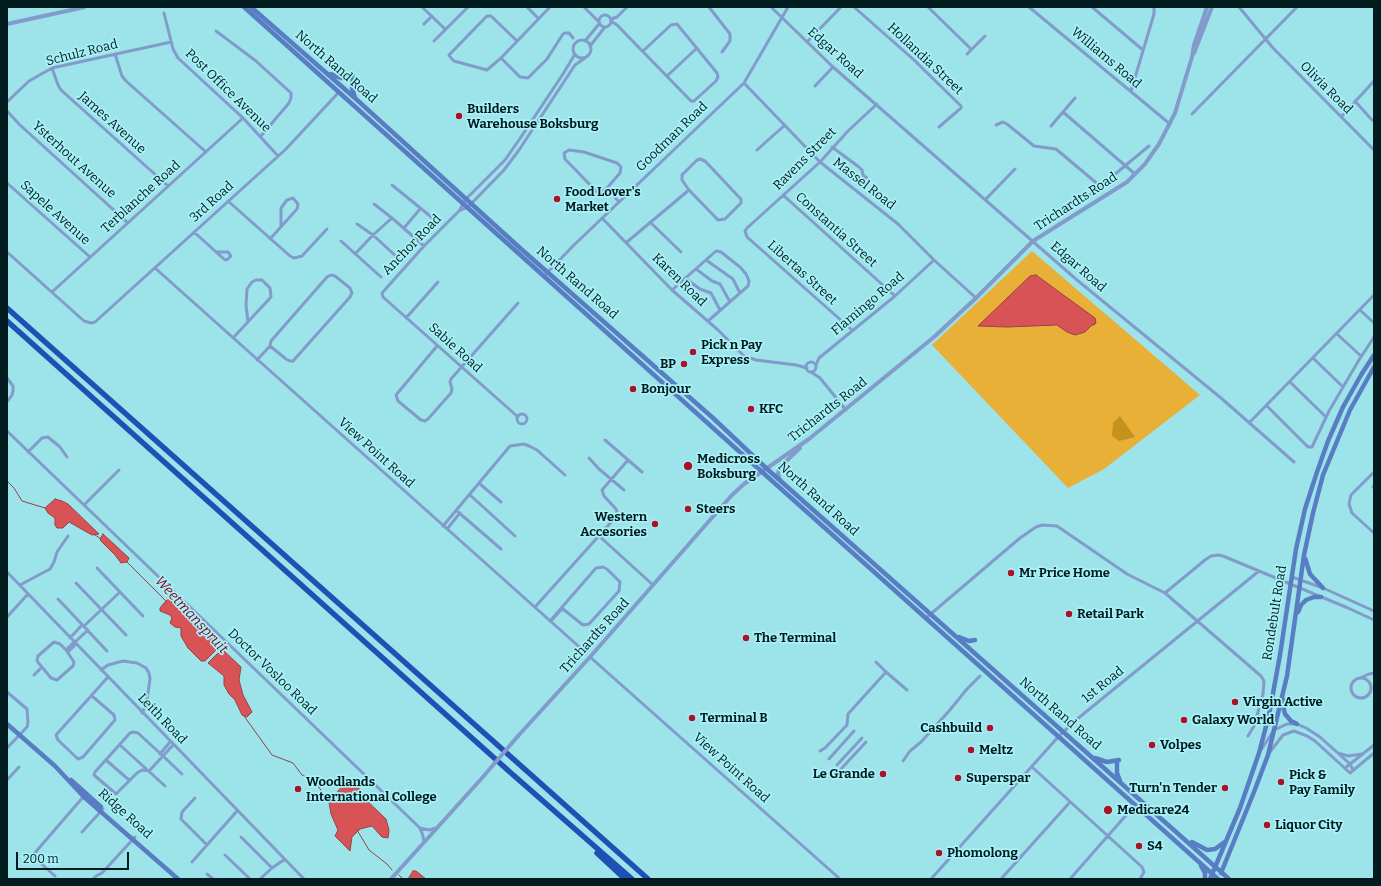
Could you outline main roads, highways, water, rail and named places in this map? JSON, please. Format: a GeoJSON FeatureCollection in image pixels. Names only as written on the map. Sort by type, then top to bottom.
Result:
{"type":"FeatureCollection","features":[{"type":"Feature","properties":{"kind":"highway"},"geometry":{"type":"LineString","coordinates":[[7,308],[648,879]]}},
{"type":"Feature","properties":{"kind":"highway"},"geometry":{"type":"LineString","coordinates":[[7,321],[511,773],[632,879]]}},
{"type":"Feature","properties":{"kind":"highway"},"geometry":{"type":"LineString","coordinates":[[511,773],[625,879]]}},
{"type":"Feature","properties":{"kind":"main road","name":"North Rand Road"},"geometry":{"type":"LineString","coordinates":[[244,7],[464,201],[548,271],[713,418],[766,468],[1229,879]]}},
{"type":"Feature","properties":{"kind":"main road","name":"North Rand Road"},"geometry":{"type":"LineString","coordinates":[[251,7],[356,99],[464,201]]}},
{"type":"Feature","properties":{"kind":"main road"},"geometry":{"type":"LineString","coordinates":[[318,66],[338,78],[353,76],[352,88],[356,99]]}},
{"type":"Feature","properties":{"kind":"main road","name":"North Rand Road"},"geometry":{"type":"LineString","coordinates":[[470,206],[544,276],[1060,736],[1218,879]]}},
{"type":"Feature","properties":{"kind":"main road","name":"Rondebult Road"},"geometry":{"type":"LineString","coordinates":[[1210,879],[1249,786],[1269,715],[1280,655],[1296,549],[1305,509],[1328,441],[1343,407],[1374,355]]}},
{"type":"Feature","properties":{"kind":"main road","name":"Rondebult Road"},"geometry":{"type":"LineString","coordinates":[[1218,879],[1268,755],[1284,692],[1304,555],[1312,513],[1323,475],[1350,410],[1374,367]]}},
{"type":"Feature","properties":{"kind":"main road"},"geometry":{"type":"LineString","coordinates":[[1304,555],[1310,574],[1323,588]]}},
{"type":"Feature","properties":{"kind":"main road"},"geometry":{"type":"LineString","coordinates":[[884,580],[886,574]]}},
{"type":"Feature","properties":{"kind":"main road"},"geometry":{"type":"LineString","coordinates":[[1296,616],[1301,605],[1306,600],[1314,597],[1322,597]]}},
{"type":"Feature","properties":{"kind":"main road"},"geometry":{"type":"LineString","coordinates":[[956,636],[969,640],[975,640]]}},
{"type":"Feature","properties":{"kind":"main road"},"geometry":{"type":"LineString","coordinates":[[1284,692],[1285,714],[1291,721],[1297,724]]}},
{"type":"Feature","properties":{"kind":"main road"},"geometry":{"type":"LineString","coordinates":[[1256,720],[1264,719],[1269,715]]}},
{"type":"Feature","properties":{"kind":"main road","name":"Ridge Road"},"geometry":{"type":"LineString","coordinates":[[7,724],[180,879]]}},
{"type":"Feature","properties":{"kind":"main road"},"geometry":{"type":"LineString","coordinates":[[1094,758],[1107,762],[1118,760],[1117,773],[1122,783]]}},
{"type":"Feature","properties":{"kind":"main road"},"geometry":{"type":"LineString","coordinates":[[1180,835],[1207,850],[1215,848],[1226,841]]}},
{"type":"Feature","properties":{"kind":"main road"},"geometry":{"type":"LineString","coordinates":[[1199,862],[1204,869],[1206,879]]}},
{"type":"Feature","properties":{"kind":"waterway","name":"Weetmanspruit"},"geometry":{"type":"LineString","coordinates":[[7,481],[14,488],[22,501],[45,508]]}},
{"type":"Feature","properties":{"kind":"waterway","name":"Weetmanspruit"},"geometry":{"type":"LineString","coordinates":[[95,535],[101,539]]}},
{"type":"Feature","properties":{"kind":"waterway","name":"Weetmanspruit"},"geometry":{"type":"LineString","coordinates":[[127,562],[166,601]]}},
{"type":"Feature","properties":{"kind":"waterway","name":"Weetmanspruit"},"geometry":{"type":"LineString","coordinates":[[244,716],[272,755],[293,763],[302,775],[315,781],[322,792],[331,799]]}},
{"type":"Feature","properties":{"kind":"waterway","name":"Weetmanspruit"},"geometry":{"type":"LineString","coordinates":[[357,830],[369,850],[387,864],[392,870]]}},
{"type":"Feature","properties":{"kind":"waterway"},"geometry":{"type":"LineString","coordinates":[[399,875],[403,879]]}},
{"type":"Feature","properties":{"kind":"place","name":"Builders Warehouse Boksburg"},"geometry":{"type":"Point","coordinates":[459,116]}},
{"type":"Feature","properties":{"kind":"place","name":"Food Lover's Market"},"geometry":{"type":"Point","coordinates":[557,199]}},
{"type":"Feature","properties":{"kind":"place","name":"Pick n Pay Express"},"geometry":{"type":"Point","coordinates":[693,352]}},
{"type":"Feature","properties":{"kind":"place","name":"BP"},"geometry":{"type":"Point","coordinates":[684,364]}},
{"type":"Feature","properties":{"kind":"place","name":"Bonjour"},"geometry":{"type":"Point","coordinates":[633,389]}},
{"type":"Feature","properties":{"kind":"place","name":"KFC"},"geometry":{"type":"Point","coordinates":[751,409]}},
{"type":"Feature","properties":{"kind":"place","name":"Medicross Boksburg"},"geometry":{"type":"Point","coordinates":[688,466]}},
{"type":"Feature","properties":{"kind":"place","name":"Steers"},"geometry":{"type":"Point","coordinates":[688,509]}},
{"type":"Feature","properties":{"kind":"place","name":"Western Accesories"},"geometry":{"type":"Point","coordinates":[655,524]}},
{"type":"Feature","properties":{"kind":"place","name":"Mr Price Home"},"geometry":{"type":"Point","coordinates":[1011,573]}},
{"type":"Feature","properties":{"kind":"place","name":"Retail Park"},"geometry":{"type":"Point","coordinates":[1069,614]}},
{"type":"Feature","properties":{"kind":"place","name":"The Terminal"},"geometry":{"type":"Point","coordinates":[746,638]}},
{"type":"Feature","properties":{"kind":"place","name":"Virgin Active"},"geometry":{"type":"Point","coordinates":[1235,702]}},
{"type":"Feature","properties":{"kind":"place","name":"Terminal B"},"geometry":{"type":"Point","coordinates":[692,718]}},
{"type":"Feature","properties":{"kind":"place","name":"Galaxy World"},"geometry":{"type":"Point","coordinates":[1184,720]}},
{"type":"Feature","properties":{"kind":"place","name":"Cashbuild"},"geometry":{"type":"Point","coordinates":[990,728]}},
{"type":"Feature","properties":{"kind":"place","name":"Volpes"},"geometry":{"type":"Point","coordinates":[1152,745]}},
{"type":"Feature","properties":{"kind":"place","name":"Meltz"},"geometry":{"type":"Point","coordinates":[971,750]}},
{"type":"Feature","properties":{"kind":"place","name":"Le Grande"},"geometry":{"type":"Point","coordinates":[883,774]}},
{"type":"Feature","properties":{"kind":"place","name":"Superspar"},"geometry":{"type":"Point","coordinates":[958,778]}},
{"type":"Feature","properties":{"kind":"place","name":"Pick & Pay Family"},"geometry":{"type":"Point","coordinates":[1281,782]}},
{"type":"Feature","properties":{"kind":"place","name":"Turn'n Tender"},"geometry":{"type":"Point","coordinates":[1225,788]}},
{"type":"Feature","properties":{"kind":"place","name":"Woodlands International College"},"geometry":{"type":"Point","coordinates":[298,789]}},
{"type":"Feature","properties":{"kind":"place","name":"Medicare24"},"geometry":{"type":"Point","coordinates":[1108,810]}},
{"type":"Feature","properties":{"kind":"place","name":"Liquor City"},"geometry":{"type":"Point","coordinates":[1267,825]}},
{"type":"Feature","properties":{"kind":"place","name":"S4"},"geometry":{"type":"Point","coordinates":[1139,846]}},
{"type":"Feature","properties":{"kind":"place","name":"Phomolong"},"geometry":{"type":"Point","coordinates":[939,853]}}]}
